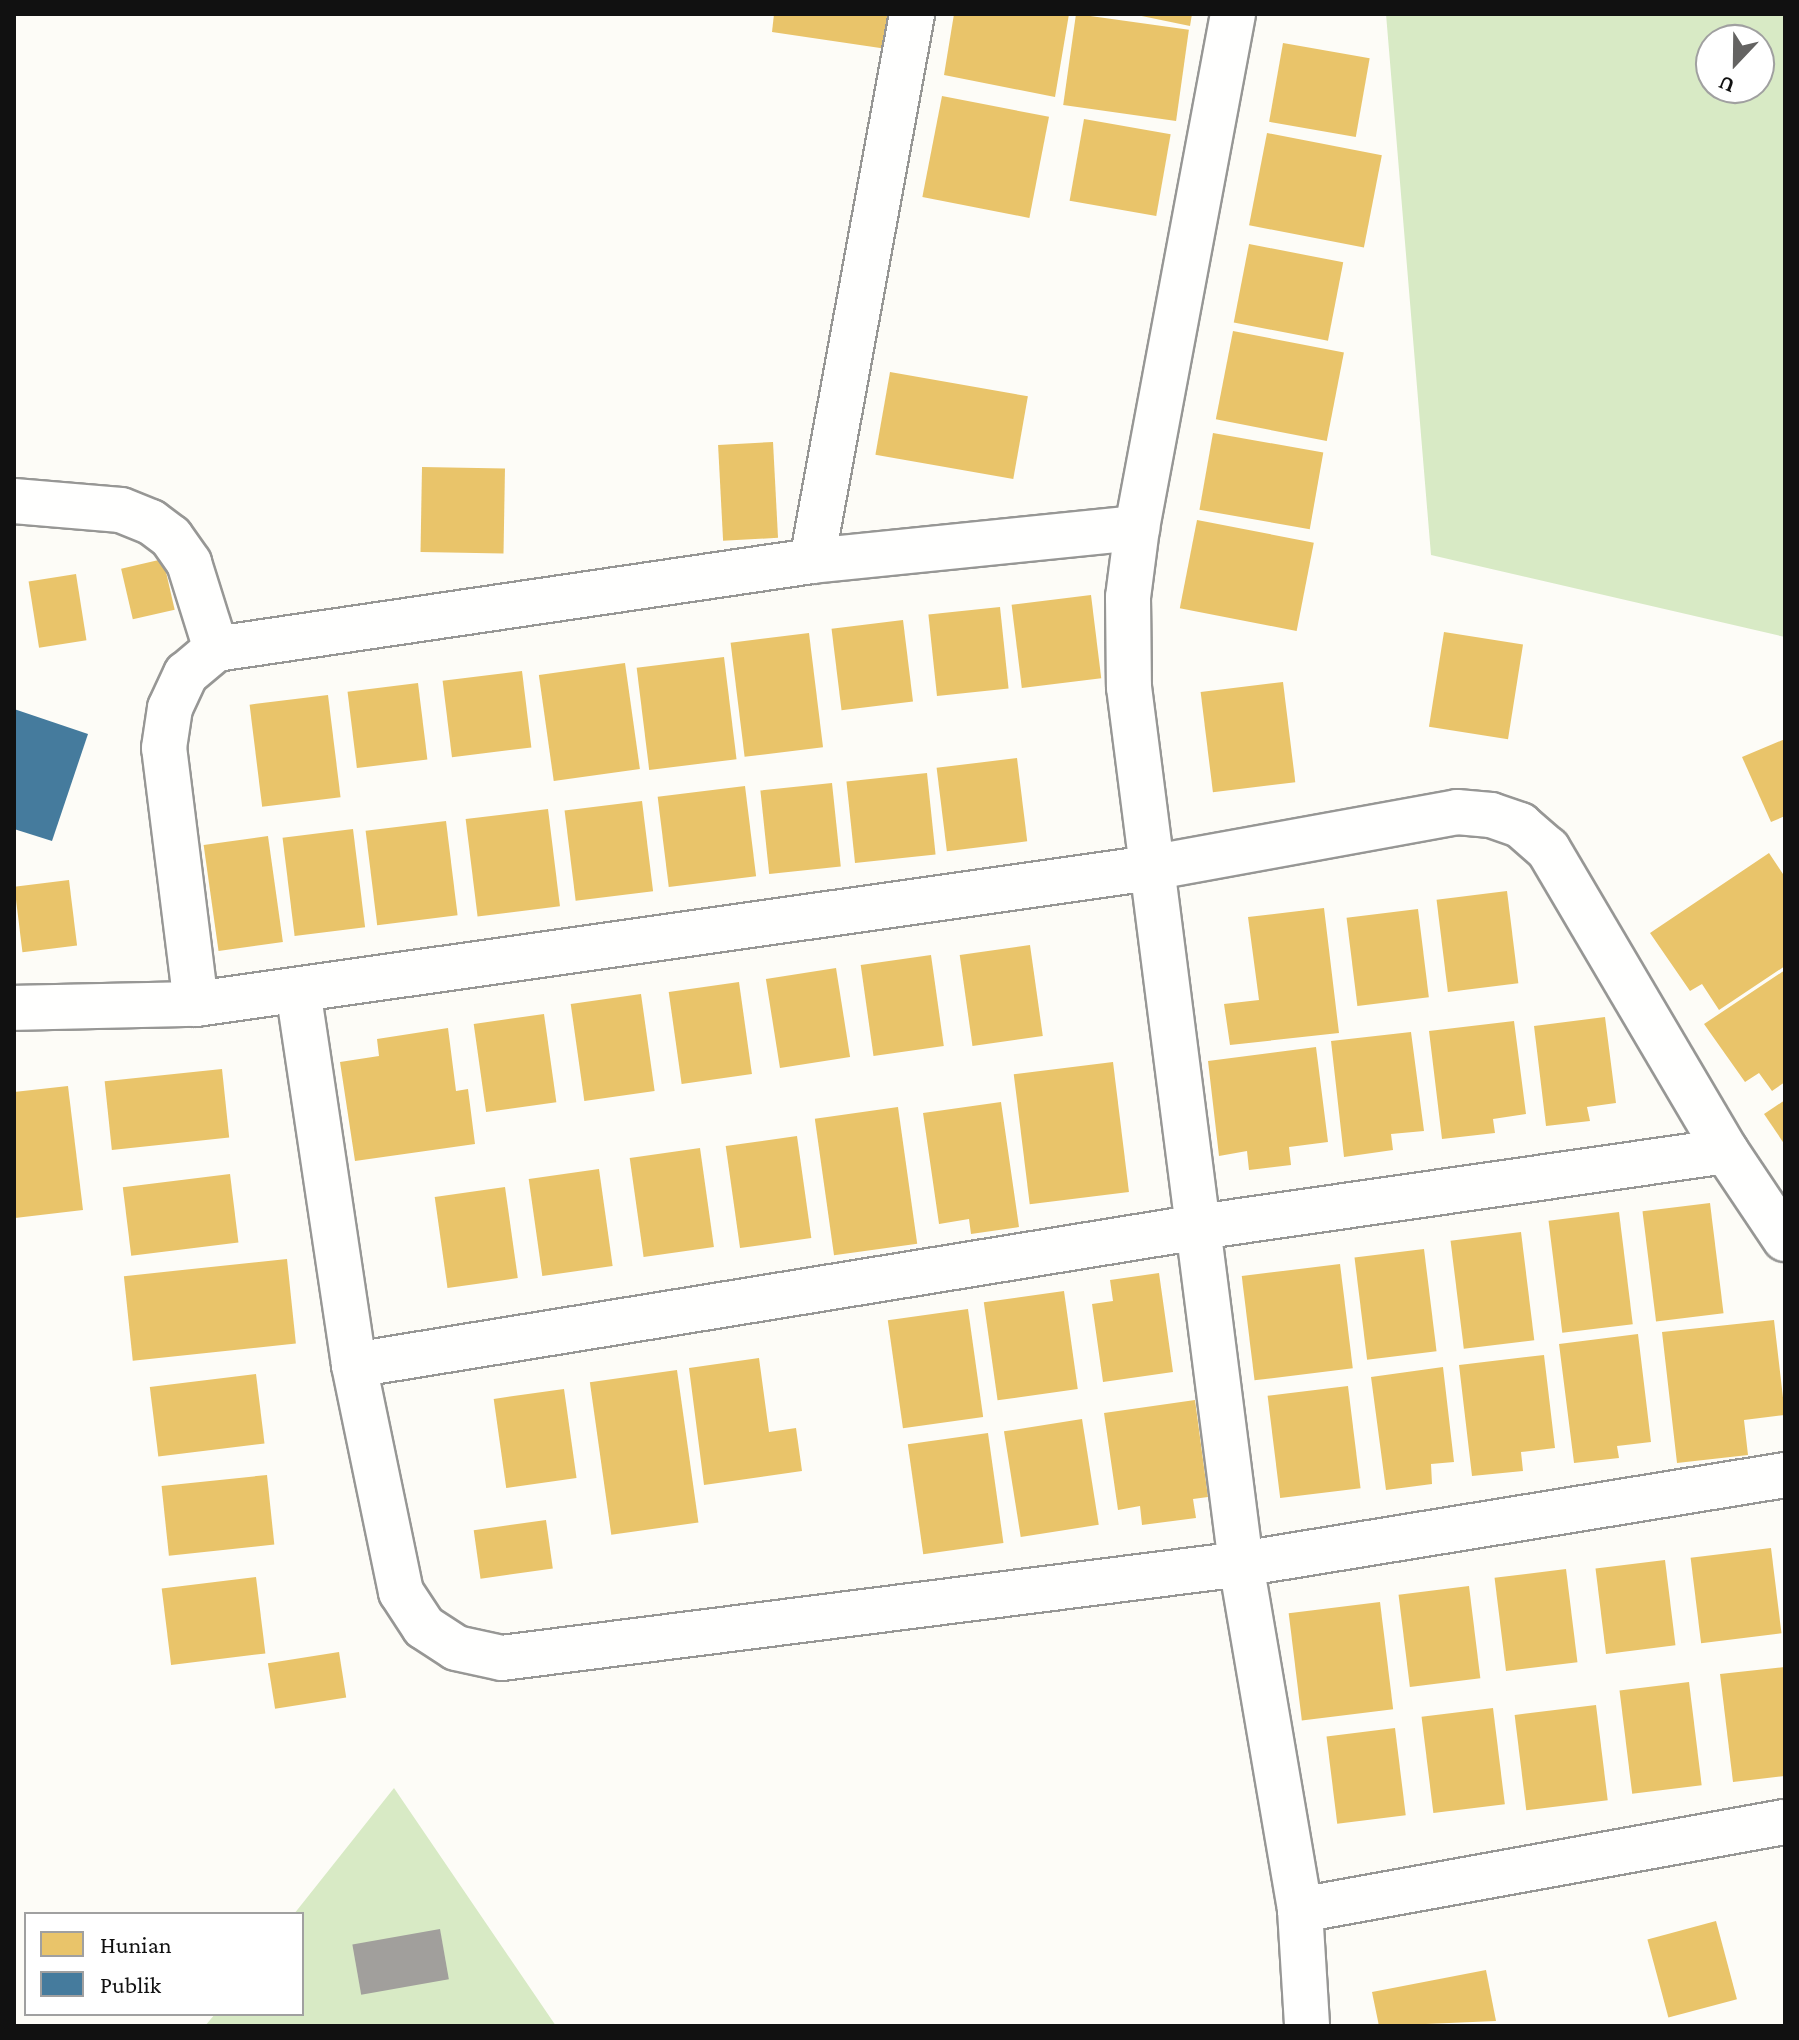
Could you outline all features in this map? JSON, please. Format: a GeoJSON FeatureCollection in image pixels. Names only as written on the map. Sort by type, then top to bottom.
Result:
{"type":"FeatureCollection","features":[{"type":"Feature","properties":{"kind":"street"},"geometry":{"type":"LineString","coordinates":[[812,561],[912,14]]}},
{"type":"Feature","properties":{"kind":"street"},"geometry":{"type":"LineString","coordinates":[[1233,14],[1137,528],[1128,597],[1129,687],[1241,1564],[1300,1910],[1307,2026]]}},
{"type":"Feature","properties":{"kind":"street"},"geometry":{"type":"LineString","coordinates":[[14,501],[121,510],[151,522],[171,537],[189,563],[216,649]]}},
{"type":"Feature","properties":{"kind":"street"},"geometry":{"type":"LineString","coordinates":[[196,1004],[164,748],[170,708],[186,674],[216,649],[812,561],[1137,528]]}},
{"type":"Feature","properties":{"kind":"street"},"geometry":{"type":"LineString","coordinates":[[14,1008],[196,1004],[1150,868],[1457,812],[1520,825],[1548,849],[1726,1151],[1785,1239]]}},
{"type":"Feature","properties":{"kind":"street"},"geometry":{"type":"LineString","coordinates":[[298,990],[354,1365],[401,1592],[424,1627],[456,1648],[502,1658],[1241,1564],[1785,1475]]}},
{"type":"Feature","properties":{"kind":"street"},"geometry":{"type":"LineString","coordinates":[[354,1365],[1199,1227],[1726,1151]]}},
{"type":"Feature","properties":{"kind":"street"},"geometry":{"type":"LineString","coordinates":[[1300,1910],[1785,1822]]}},
{"type":"Feature","properties":{"kind":"green space"},"geometry":{"type":"Polygon","coordinates":[[[1386,14],[1785,14],[1785,637],[1431,555],[1386,14]]]}},
{"type":"Feature","properties":{"kind":"green space"},"geometry":{"type":"Polygon","coordinates":[[[394,1788],[556,2026],[205,2026],[213,2016],[304,2016],[304,1912],[296,1912],[394,1788]]]}},
{"type":"Feature","properties":{"kind":"building: Hunian"},"geometry":{"type":"Polygon","coordinates":[[[774,14],[892,14],[887,49],[772,32],[774,14]]]}},
{"type":"Feature","properties":{"kind":"building: Hunian"},"geometry":{"type":"Polygon","coordinates":[[[954,14],[1069,14],[1055,97],[944,75],[954,14]]]}},
{"type":"Feature","properties":{"kind":"building: Hunian"},"geometry":{"type":"Polygon","coordinates":[[[1076,14],[1189,30],[1176,121],[1063,105],[1076,14]]]}},
{"type":"Feature","properties":{"kind":"building: Hunian"},"geometry":{"type":"Polygon","coordinates":[[[1132,14],[1192,14],[1190,26],[1132,14]]]}},
{"type":"Feature","properties":{"kind":"building: Hunian"},"geometry":{"type":"Polygon","coordinates":[[[1283,43],[1370,58],[1356,137],[1269,122],[1283,43]]]}},
{"type":"Feature","properties":{"kind":"building: Hunian"},"geometry":{"type":"Polygon","coordinates":[[[942,96],[1049,117],[1029,218],[922,197],[942,96]]]}},
{"type":"Feature","properties":{"kind":"building: Hunian"},"geometry":{"type":"Polygon","coordinates":[[[1084,119],[1171,134],[1156,216],[1070,201],[1084,119]]]}},
{"type":"Feature","properties":{"kind":"building: Hunian"},"geometry":{"type":"Polygon","coordinates":[[[1267,133],[1382,155],[1364,248],[1249,225],[1267,133]]]}},
{"type":"Feature","properties":{"kind":"building: Hunian"},"geometry":{"type":"Polygon","coordinates":[[[1249,244],[1343,262],[1328,341],[1234,323],[1249,244]]]}},
{"type":"Feature","properties":{"kind":"building: Hunian"},"geometry":{"type":"Polygon","coordinates":[[[1233,331],[1344,353],[1327,441],[1216,419],[1233,331]]]}},
{"type":"Feature","properties":{"kind":"building: Hunian"},"geometry":{"type":"Polygon","coordinates":[[[890,372],[1028,396],[1013,479],[875,455],[890,372]]]}},
{"type":"Feature","properties":{"kind":"building: Hunian"},"geometry":{"type":"Polygon","coordinates":[[[1213,433],[1323,452],[1310,529],[1199,510],[1213,433]]]}},
{"type":"Feature","properties":{"kind":"building: Hunian"},"geometry":{"type":"Polygon","coordinates":[[[773,442],[778,538],[723,541],[718,445],[773,442]]]}},
{"type":"Feature","properties":{"kind":"building: Hunian"},"geometry":{"type":"Polygon","coordinates":[[[422,467],[505,468],[504,553],[421,552],[422,467]]]}},
{"type":"Feature","properties":{"kind":"building: Hunian"},"geometry":{"type":"Polygon","coordinates":[[[1197,520],[1314,543],[1297,631],[1180,608],[1197,520]]]}},
{"type":"Feature","properties":{"kind":"building: Hunian"},"geometry":{"type":"Polygon","coordinates":[[[163,559],[175,610],[133,619],[121,569],[163,559]]]}},
{"type":"Feature","properties":{"kind":"building: Hunian"},"geometry":{"type":"Polygon","coordinates":[[[76,574],[86,640],[39,648],[29,582],[76,574]]]}},
{"type":"Feature","properties":{"kind":"building: Hunian"},"geometry":{"type":"Polygon","coordinates":[[[1091,595],[1101,678],[1022,688],[1012,605],[1091,595]]]}},
{"type":"Feature","properties":{"kind":"building: Hunian"},"geometry":{"type":"Polygon","coordinates":[[[1000,607],[1009,689],[937,696],[928,615],[1000,607]]]}},
{"type":"Feature","properties":{"kind":"building: Hunian"},"geometry":{"type":"Polygon","coordinates":[[[903,620],[913,701],[842,710],[832,629],[903,620]]]}},
{"type":"Feature","properties":{"kind":"building: Hunian"},"geometry":{"type":"Polygon","coordinates":[[[1444,632],[1523,645],[1508,739],[1429,727],[1444,632]]]}},
{"type":"Feature","properties":{"kind":"building: Hunian"},"geometry":{"type":"Polygon","coordinates":[[[809,633],[823,747],[745,757],[731,643],[809,633]]]}},
{"type":"Feature","properties":{"kind":"building: Hunian"},"geometry":{"type":"Polygon","coordinates":[[[724,657],[737,759],[649,770],[637,668],[724,657]]]}},
{"type":"Feature","properties":{"kind":"building: Hunian"},"geometry":{"type":"Polygon","coordinates":[[[625,663],[640,769],[554,781],[539,675],[625,663]]]}},
{"type":"Feature","properties":{"kind":"building: Hunian"},"geometry":{"type":"Polygon","coordinates":[[[522,671],[531,747],[452,757],[443,681],[522,671]]]}},
{"type":"Feature","properties":{"kind":"building: Hunian"},"geometry":{"type":"Polygon","coordinates":[[[1283,682],[1295,782],[1213,792],[1201,692],[1283,682]]]}},
{"type":"Feature","properties":{"kind":"building: Hunian"},"geometry":{"type":"Polygon","coordinates":[[[418,683],[427,759],[357,768],[348,692],[418,683]]]}},
{"type":"Feature","properties":{"kind":"building: Hunian"},"geometry":{"type":"Polygon","coordinates":[[[328,695],[341,797],[262,807],[250,705],[328,695]]]}},
{"type":"Feature","properties":{"kind":"building: Hunian"},"geometry":{"type":"Polygon","coordinates":[[[1785,739],[1785,816],[1771,822],[1742,757],[1785,739]]]}},
{"type":"Feature","properties":{"kind":"building: Hunian"},"geometry":{"type":"Polygon","coordinates":[[[1017,758],[1027,841],[947,851],[937,768],[1017,758]]]}},
{"type":"Feature","properties":{"kind":"building: Hunian"},"geometry":{"type":"Polygon","coordinates":[[[927,773],[936,855],[855,863],[846,781],[927,773]]]}},
{"type":"Feature","properties":{"kind":"building: Hunian"},"geometry":{"type":"Polygon","coordinates":[[[832,783],[841,867],[769,874],[760,791],[832,783]]]}},
{"type":"Feature","properties":{"kind":"building: Hunian"},"geometry":{"type":"Polygon","coordinates":[[[745,786],[756,876],[669,887],[658,797],[745,786]]]}},
{"type":"Feature","properties":{"kind":"building: Hunian"},"geometry":{"type":"Polygon","coordinates":[[[642,801],[653,891],[576,901],[565,811],[642,801]]]}},
{"type":"Feature","properties":{"kind":"building: Hunian"},"geometry":{"type":"Polygon","coordinates":[[[548,809],[560,906],[478,916],[466,819],[548,809]]]}},
{"type":"Feature","properties":{"kind":"building: Hunian"},"geometry":{"type":"Polygon","coordinates":[[[446,821],[458,915],[377,925],[366,831],[446,821]]]}},
{"type":"Feature","properties":{"kind":"building: Hunian"},"geometry":{"type":"Polygon","coordinates":[[[353,829],[365,927],[295,936],[283,838],[353,829]]]}},
{"type":"Feature","properties":{"kind":"building: Hunian"},"geometry":{"type":"Polygon","coordinates":[[[268,836],[283,942],[219,951],[204,845],[268,836]]]}},
{"type":"Feature","properties":{"kind":"building: Hunian"},"geometry":{"type":"Polygon","coordinates":[[[1769,853],[1785,877],[1785,966],[1719,1010],[1702,984],[1690,991],[1650,933],[1769,853]]]}},
{"type":"Feature","properties":{"kind":"building: Hunian"},"geometry":{"type":"Polygon","coordinates":[[[69,880],[77,946],[22,952],[14,887],[69,880]]]}},
{"type":"Feature","properties":{"kind":"building: Hunian"},"geometry":{"type":"Polygon","coordinates":[[[1507,891],[1518,983],[1448,992],[1437,900],[1507,891]]]}},
{"type":"Feature","properties":{"kind":"building: Hunian"},"geometry":{"type":"Polygon","coordinates":[[[1324,908],[1339,1033],[1230,1045],[1224,1004],[1259,1000],[1248,917],[1324,908]]]}},
{"type":"Feature","properties":{"kind":"building: Hunian"},"geometry":{"type":"Polygon","coordinates":[[[1418,909],[1429,997],[1357,1006],[1347,918],[1418,909]]]}},
{"type":"Feature","properties":{"kind":"building: Hunian"},"geometry":{"type":"Polygon","coordinates":[[[1030,945],[1043,1036],[972,1046],[960,955],[1030,945]]]}},
{"type":"Feature","properties":{"kind":"building: Hunian"},"geometry":{"type":"Polygon","coordinates":[[[931,955],[944,1046],[873,1056],[861,965],[931,955]]]}},
{"type":"Feature","properties":{"kind":"building: Hunian"},"geometry":{"type":"Polygon","coordinates":[[[836,968],[850,1057],[780,1068],[766,979],[836,968]]]}},
{"type":"Feature","properties":{"kind":"building: Hunian"},"geometry":{"type":"Polygon","coordinates":[[[1785,970],[1785,1082],[1772,1091],[1759,1073],[1745,1082],[1704,1024],[1785,970]]]}},
{"type":"Feature","properties":{"kind":"building: Hunian"},"geometry":{"type":"Polygon","coordinates":[[[739,982],[752,1074],[682,1084],[669,992],[739,982]]]}},
{"type":"Feature","properties":{"kind":"building: Hunian"},"geometry":{"type":"Polygon","coordinates":[[[641,994],[655,1091],[584,1101],[571,1004],[641,994]]]}},
{"type":"Feature","properties":{"kind":"building: Hunian"},"geometry":{"type":"Polygon","coordinates":[[[544,1014],[556,1102],[486,1112],[474,1024],[544,1014]]]}},
{"type":"Feature","properties":{"kind":"building: Hunian"},"geometry":{"type":"Polygon","coordinates":[[[1605,1017],[1616,1103],[1587,1107],[1590,1121],[1546,1126],[1534,1026],[1605,1017]]]}},
{"type":"Feature","properties":{"kind":"building: Hunian"},"geometry":{"type":"Polygon","coordinates":[[[1514,1021],[1526,1114],[1493,1119],[1495,1133],[1442,1139],[1429,1031],[1514,1021]]]}},
{"type":"Feature","properties":{"kind":"building: Hunian"},"geometry":{"type":"Polygon","coordinates":[[[448,1028],[456,1091],[468,1089],[475,1144],[355,1161],[340,1062],[379,1056],[377,1039],[448,1028]]]}},
{"type":"Feature","properties":{"kind":"building: Hunian"},"geometry":{"type":"Polygon","coordinates":[[[1411,1032],[1424,1131],[1391,1134],[1393,1150],[1344,1157],[1331,1041],[1411,1032]]]}},
{"type":"Feature","properties":{"kind":"building: Hunian"},"geometry":{"type":"Polygon","coordinates":[[[1316,1047],[1328,1142],[1289,1147],[1291,1165],[1249,1170],[1247,1151],[1219,1156],[1208,1061],[1316,1047]]]}},
{"type":"Feature","properties":{"kind":"building: Hunian"},"geometry":{"type":"Polygon","coordinates":[[[1113,1062],[1129,1192],[1030,1204],[1014,1074],[1113,1062]]]}},
{"type":"Feature","properties":{"kind":"building: Hunian"},"geometry":{"type":"Polygon","coordinates":[[[222,1069],[229,1138],[112,1150],[105,1081],[222,1069]]]}},
{"type":"Feature","properties":{"kind":"building: Hunian"},"geometry":{"type":"Polygon","coordinates":[[[68,1086],[83,1210],[15,1218],[14,1092],[68,1086]]]}},
{"type":"Feature","properties":{"kind":"building: Hunian"},"geometry":{"type":"Polygon","coordinates":[[[1785,1100],[1785,1145],[1764,1114],[1785,1100]]]}},
{"type":"Feature","properties":{"kind":"building: Hunian"},"geometry":{"type":"Polygon","coordinates":[[[1001,1102],[1019,1227],[971,1234],[969,1219],[939,1224],[923,1113],[1001,1102]]]}},
{"type":"Feature","properties":{"kind":"building: Hunian"},"geometry":{"type":"Polygon","coordinates":[[[898,1107],[917,1244],[834,1255],[815,1119],[898,1107]]]}},
{"type":"Feature","properties":{"kind":"building: Hunian"},"geometry":{"type":"Polygon","coordinates":[[[797,1136],[811,1238],[740,1248],[726,1146],[797,1136]]]}},
{"type":"Feature","properties":{"kind":"building: Hunian"},"geometry":{"type":"Polygon","coordinates":[[[700,1148],[714,1247],[644,1257],[630,1158],[700,1148]]]}},
{"type":"Feature","properties":{"kind":"building: Hunian"},"geometry":{"type":"Polygon","coordinates":[[[599,1169],[613,1266],[542,1276],[529,1179],[599,1169]]]}},
{"type":"Feature","properties":{"kind":"building: Hunian"},"geometry":{"type":"Polygon","coordinates":[[[230,1174],[238,1242],[131,1256],[123,1187],[230,1174]]]}},
{"type":"Feature","properties":{"kind":"building: Hunian"},"geometry":{"type":"Polygon","coordinates":[[[505,1187],[518,1278],[447,1288],[435,1197],[505,1187]]]}},
{"type":"Feature","properties":{"kind":"building: Hunian"},"geometry":{"type":"Polygon","coordinates":[[[1710,1203],[1724,1313],[1656,1321],[1643,1211],[1710,1203]]]}},
{"type":"Feature","properties":{"kind":"building: Hunian"},"geometry":{"type":"Polygon","coordinates":[[[1619,1212],[1633,1324],[1562,1333],[1549,1221],[1619,1212]]]}},
{"type":"Feature","properties":{"kind":"building: Hunian"},"geometry":{"type":"Polygon","coordinates":[[[1521,1232],[1534,1340],[1464,1349],[1451,1241],[1521,1232]]]}},
{"type":"Feature","properties":{"kind":"building: Hunian"},"geometry":{"type":"Polygon","coordinates":[[[1424,1249],[1437,1351],[1367,1360],[1355,1258],[1424,1249]]]}},
{"type":"Feature","properties":{"kind":"building: Hunian"},"geometry":{"type":"Polygon","coordinates":[[[287,1259],[296,1344],[133,1361],[124,1276],[287,1259]]]}},
{"type":"Feature","properties":{"kind":"building: Hunian"},"geometry":{"type":"Polygon","coordinates":[[[1340,1264],[1353,1368],[1255,1380],[1242,1276],[1340,1264]]]}},
{"type":"Feature","properties":{"kind":"building: Hunian"},"geometry":{"type":"Polygon","coordinates":[[[1159,1273],[1173,1372],[1103,1382],[1092,1304],[1113,1301],[1110,1280],[1159,1273]]]}},
{"type":"Feature","properties":{"kind":"building: Hunian"},"geometry":{"type":"Polygon","coordinates":[[[1064,1291],[1078,1389],[998,1400],[984,1302],[1064,1291]]]}},
{"type":"Feature","properties":{"kind":"building: Hunian"},"geometry":{"type":"Polygon","coordinates":[[[968,1309],[983,1417],[903,1428],[888,1320],[968,1309]]]}},
{"type":"Feature","properties":{"kind":"building: Hunian"},"geometry":{"type":"Polygon","coordinates":[[[1774,1320],[1785,1415],[1744,1420],[1748,1455],[1677,1463],[1662,1332],[1774,1320]]]}},
{"type":"Feature","properties":{"kind":"building: Hunian"},"geometry":{"type":"Polygon","coordinates":[[[1638,1334],[1651,1442],[1617,1446],[1619,1458],[1574,1463],[1559,1344],[1638,1334]]]}},
{"type":"Feature","properties":{"kind":"building: Hunian"},"geometry":{"type":"Polygon","coordinates":[[[1544,1355],[1555,1448],[1521,1452],[1523,1471],[1472,1476],[1459,1365],[1544,1355]]]}},
{"type":"Feature","properties":{"kind":"building: Hunian"},"geometry":{"type":"Polygon","coordinates":[[[759,1358],[769,1432],[796,1428],[802,1471],[704,1485],[689,1368],[759,1358]]]}},
{"type":"Feature","properties":{"kind":"building: Hunian"},"geometry":{"type":"Polygon","coordinates":[[[1443,1367],[1454,1462],[1431,1464],[1432,1484],[1386,1490],[1371,1377],[1443,1367]]]}},
{"type":"Feature","properties":{"kind":"building: Hunian"},"geometry":{"type":"Polygon","coordinates":[[[677,1370],[698,1523],[611,1535],[590,1382],[677,1370]]]}},
{"type":"Feature","properties":{"kind":"building: Hunian"},"geometry":{"type":"Polygon","coordinates":[[[256,1374],[265,1443],[158,1457],[150,1387],[256,1374]]]}},
{"type":"Feature","properties":{"kind":"building: Hunian"},"geometry":{"type":"Polygon","coordinates":[[[1348,1386],[1361,1488],[1280,1498],[1268,1396],[1348,1386]]]}},
{"type":"Feature","properties":{"kind":"building: Hunian"},"geometry":{"type":"Polygon","coordinates":[[[564,1389],[577,1478],[506,1488],[494,1399],[564,1389]]]}},
{"type":"Feature","properties":{"kind":"building: Hunian"},"geometry":{"type":"Polygon","coordinates":[[[1195,1400],[1208,1497],[1193,1499],[1196,1518],[1142,1525],[1140,1506],[1118,1510],[1104,1413],[1195,1400]]]}},
{"type":"Feature","properties":{"kind":"building: Hunian"},"geometry":{"type":"Polygon","coordinates":[[[1082,1419],[1099,1525],[1021,1537],[1004,1431],[1082,1419]]]}},
{"type":"Feature","properties":{"kind":"building: Hunian"},"geometry":{"type":"Polygon","coordinates":[[[988,1433],[1003,1543],[923,1554],[908,1444],[988,1433]]]}},
{"type":"Feature","properties":{"kind":"building: Hunian"},"geometry":{"type":"Polygon","coordinates":[[[267,1475],[274,1545],[169,1556],[162,1486],[267,1475]]]}},
{"type":"Feature","properties":{"kind":"building: Hunian"},"geometry":{"type":"Polygon","coordinates":[[[546,1520],[553,1569],[481,1579],[474,1530],[546,1520]]]}},
{"type":"Feature","properties":{"kind":"building: Hunian"},"geometry":{"type":"Polygon","coordinates":[[[1771,1548],[1781,1633],[1701,1643],[1691,1558],[1771,1548]]]}},
{"type":"Feature","properties":{"kind":"building: Hunian"},"geometry":{"type":"Polygon","coordinates":[[[1665,1560],[1675,1645],[1606,1654],[1596,1569],[1665,1560]]]}},
{"type":"Feature","properties":{"kind":"building: Hunian"},"geometry":{"type":"Polygon","coordinates":[[[1566,1569],[1577,1662],[1506,1671],[1495,1578],[1566,1569]]]}},
{"type":"Feature","properties":{"kind":"building: Hunian"},"geometry":{"type":"Polygon","coordinates":[[[256,1577],[265,1653],[171,1665],[162,1589],[256,1577]]]}},
{"type":"Feature","properties":{"kind":"building: Hunian"},"geometry":{"type":"Polygon","coordinates":[[[1469,1586],[1480,1678],[1410,1687],[1399,1595],[1469,1586]]]}},
{"type":"Feature","properties":{"kind":"building: Hunian"},"geometry":{"type":"Polygon","coordinates":[[[1380,1602],[1393,1709],[1302,1720],[1289,1613],[1380,1602]]]}},
{"type":"Feature","properties":{"kind":"building: Hunian"},"geometry":{"type":"Polygon","coordinates":[[[339,1652],[346,1697],[275,1709],[268,1663],[339,1652]]]}},
{"type":"Feature","properties":{"kind":"building: Hunian"},"geometry":{"type":"Polygon","coordinates":[[[1785,1667],[1785,1776],[1733,1782],[1720,1674],[1785,1667]]]}},
{"type":"Feature","properties":{"kind":"building: Hunian"},"geometry":{"type":"Polygon","coordinates":[[[1689,1682],[1702,1785],[1632,1794],[1620,1691],[1689,1682]]]}},
{"type":"Feature","properties":{"kind":"building: Hunian"},"geometry":{"type":"Polygon","coordinates":[[[1596,1705],[1608,1800],[1526,1810],[1515,1715],[1596,1705]]]}},
{"type":"Feature","properties":{"kind":"building: Hunian"},"geometry":{"type":"Polygon","coordinates":[[[1493,1708],[1505,1804],[1433,1813],[1422,1717],[1493,1708]]]}},
{"type":"Feature","properties":{"kind":"building: Hunian"},"geometry":{"type":"Polygon","coordinates":[[[1395,1728],[1406,1815],[1337,1824],[1327,1736],[1395,1728]]]}},
{"type":"Feature","properties":{"kind":"building: Hunian"},"geometry":{"type":"Polygon","coordinates":[[[1716,1921],[1737,1999],[1668,2018],[1647,1939],[1716,1921]]]}},
{"type":"Feature","properties":{"kind":"building: Hunian"},"geometry":{"type":"Polygon","coordinates":[[[1486,1970],[1496,2021],[1379,2026],[1372,1992],[1486,1970]]]}},
{"type":"Feature","properties":{"kind":"building: Publik"},"geometry":{"type":"Polygon","coordinates":[[[14,709],[88,734],[52,841],[14,829],[14,709]]]}},
{"type":"Feature","properties":{"kind":"building: Lainnya"},"geometry":{"type":"Polygon","coordinates":[[[440,1929],[449,1979],[361,1995],[352,1944],[440,1929]]]}}]}
